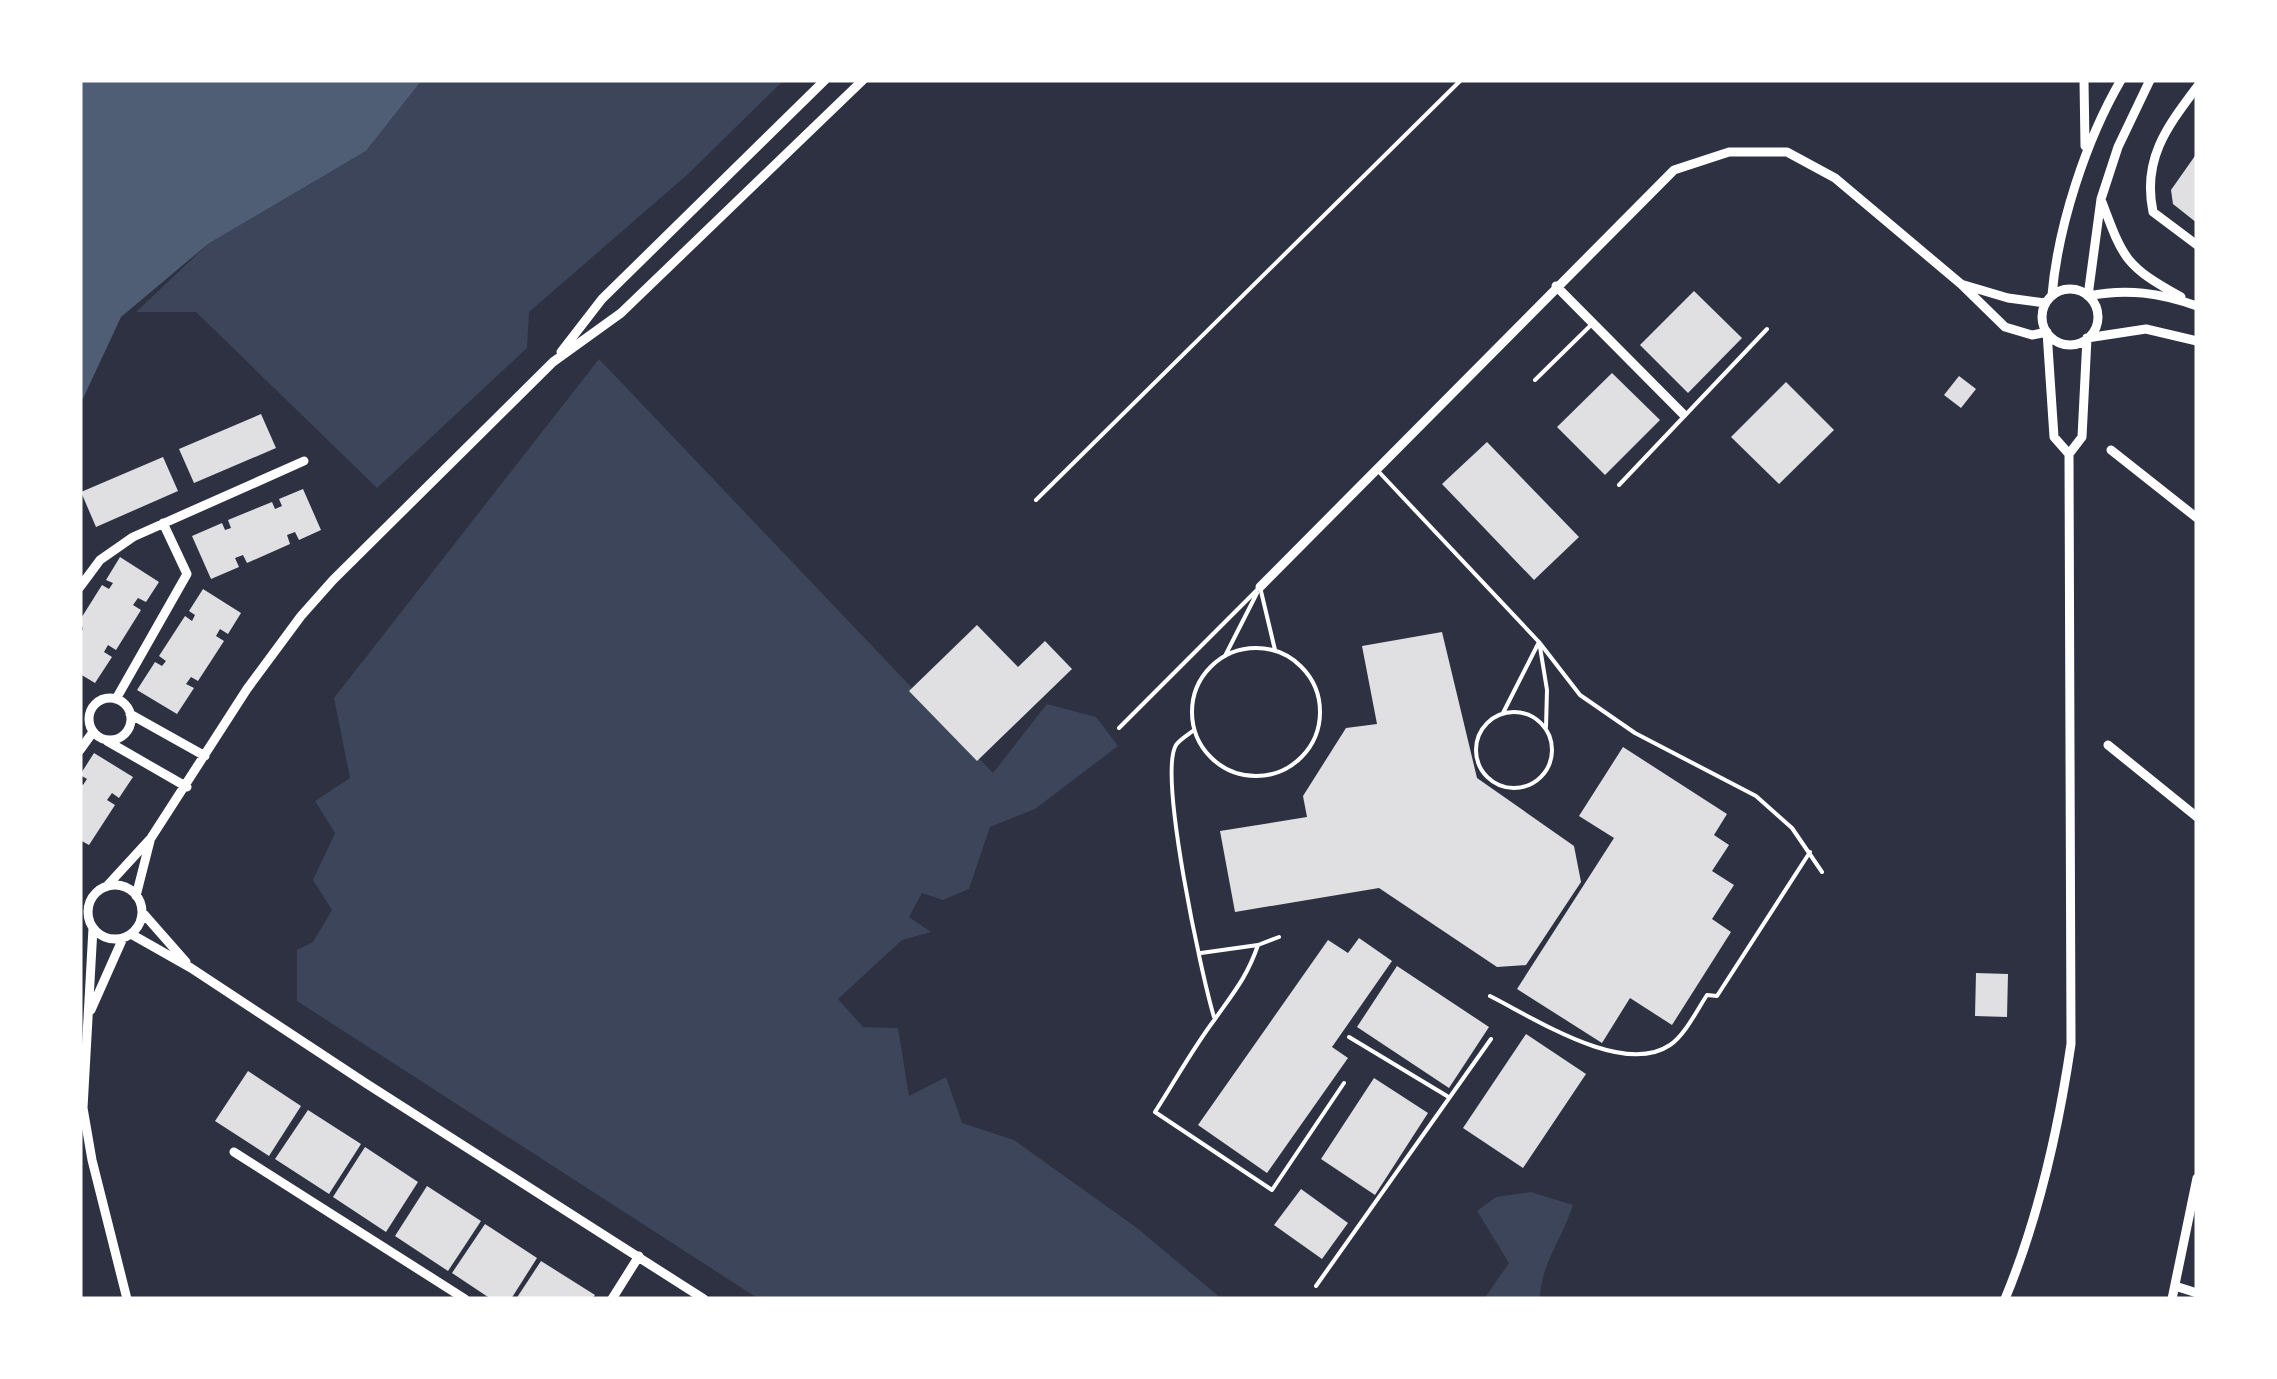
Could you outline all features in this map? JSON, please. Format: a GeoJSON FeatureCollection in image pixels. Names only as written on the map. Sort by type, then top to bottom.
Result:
{"type":"FeatureCollection","features":[{"type":"Feature","properties":{"kind":"street"},"geometry":{"type":"LineString","coordinates":[[106,887],[151,838],[247,689],[333,580],[553,362],[602,299],[825,80]]}},
{"type":"Feature","properties":{"kind":"street"},"geometry":{"type":"LineString","coordinates":[[553,362],[621,313],[863,80]]}},
{"type":"Feature","properties":{"kind":"street"},"geometry":{"type":"LineString","coordinates":[[2084,80],[2085,153]]}},
{"type":"Feature","properties":{"kind":"street"},"geometry":{"type":"LineString","coordinates":[[2069,454],[2054,437],[2042,318],[2085,153],[2121,80]]}},
{"type":"Feature","properties":{"kind":"street"},"geometry":{"type":"LineString","coordinates":[[2088,296],[2102,199],[2118,147],[2150,80]]}},
{"type":"Feature","properties":{"kind":"street"},"geometry":{"type":"LineString","coordinates":[[2197,86],[2162,136],[2148,177],[2153,212],[2197,245]]}},
{"type":"Feature","properties":{"kind":"street"},"geometry":{"type":"LineString","coordinates":[[1260,587],[1674,170],[1729,152],[1787,152],[1835,178],[1961,284],[2005,327],[2032,335],[2046,332],[2064,344],[2146,329],[2197,341]]}},
{"type":"Feature","properties":{"kind":"street"},"geometry":{"type":"LineString","coordinates":[[2102,199],[2118,246],[2134,268],[2196,306]]}},
{"type":"Feature","properties":{"kind":"street"},"geometry":{"type":"LineString","coordinates":[[1961,284],[2008,298],[2049,299],[2074,289],[2088,296],[2098,318],[2087,338],[2082,437],[2069,454],[2073,1006],[2070,1044],[2058,1130],[2026,1245],[2005,1299]]}},
{"type":"Feature","properties":{"kind":"street"},"geometry":{"type":"LineString","coordinates":[[1556,286],[1683,414]]}},
{"type":"Feature","properties":{"kind":"street"},"geometry":{"type":"LineString","coordinates":[[2088,296],[2118,290],[2154,294],[2196,306]]}},
{"type":"Feature","properties":{"kind":"street"},"geometry":{"type":"LineString","coordinates":[[2111,450],[2197,518]]}},
{"type":"Feature","properties":{"kind":"street"},"geometry":{"type":"LineString","coordinates":[[80,587],[114,547],[304,461]]}},
{"type":"Feature","properties":{"kind":"street"},"geometry":{"type":"LineString","coordinates":[[116,699],[186,574],[163,523]]}},
{"type":"Feature","properties":{"kind":"street"},"geometry":{"type":"LineString","coordinates":[[104,739],[122,736],[130,726],[130,714],[116,699],[102,700],[92,707],[89,720],[93,732],[104,739],[186,787]]}},
{"type":"Feature","properties":{"kind":"street"},"geometry":{"type":"LineString","coordinates":[[130,714],[205,756]]}},
{"type":"Feature","properties":{"kind":"street"},"geometry":{"type":"LineString","coordinates":[[80,750],[93,732]]}},
{"type":"Feature","properties":{"kind":"street"},"geometry":{"type":"LineString","coordinates":[[2108,745],[2197,816]]}},
{"type":"Feature","properties":{"kind":"street"},"geometry":{"type":"LineString","coordinates":[[136,896],[151,838]]}},
{"type":"Feature","properties":{"kind":"street"},"geometry":{"type":"LineString","coordinates":[[191,968],[142,912],[136,896],[122,886],[98,890],[88,904],[89,921],[106,938],[127,936],[191,968],[704,1299]]}},
{"type":"Feature","properties":{"kind":"street"},"geometry":{"type":"LineString","coordinates":[[88,1017],[142,912]]}},
{"type":"Feature","properties":{"kind":"street"},"geometry":{"type":"LineString","coordinates":[[93,928],[85,1128],[127,1299]]}},
{"type":"Feature","properties":{"kind":"street"},"geometry":{"type":"LineString","coordinates":[[234,1152],[466,1299]]}},
{"type":"Feature","properties":{"kind":"street"},"geometry":{"type":"LineString","coordinates":[[2172,1299],[2197,1178]]}},
{"type":"Feature","properties":{"kind":"street"},"geometry":{"type":"LineString","coordinates":[[612,1299],[639,1256]]}},
{"type":"Feature","properties":{"kind":"street"},"geometry":{"type":"LineString","coordinates":[[2174,1286],[2197,1293]]}},
{"type":"Feature","properties":{"kind":"lane"},"geometry":{"type":"LineString","coordinates":[[1036,500],[1460,80]]}},
{"type":"Feature","properties":{"kind":"lane"},"geometry":{"type":"LineString","coordinates":[[1535,380],[1594,323]]}},
{"type":"Feature","properties":{"kind":"lane"},"geometry":{"type":"LineString","coordinates":[[1619,485],[1767,329]]}},
{"type":"Feature","properties":{"kind":"lane"},"geometry":{"type":"LineString","coordinates":[[1375,468],[1540,642],[1580,695],[1636,734],[1756,796],[1792,828],[1822,872]]}},
{"type":"Feature","properties":{"kind":"lane"},"geometry":{"type":"LineString","coordinates":[[1260,587],[1275,650]]}},
{"type":"Feature","properties":{"kind":"lane"},"geometry":{"type":"LineString","coordinates":[[1225,656],[1260,587]]}},
{"type":"Feature","properties":{"kind":"lane"},"geometry":{"type":"LineString","coordinates":[[1119,728],[1260,587]]}},
{"type":"Feature","properties":{"kind":"lane"},"geometry":{"type":"LineString","coordinates":[[1540,642],[1547,690],[1546,728],[1553,753],[1549,767],[1532,785],[1509,788],[1487,778],[1479,766],[1476,749],[1485,725],[1503,713],[1540,642]]}},
{"type":"Feature","properties":{"kind":"lane"},"geometry":{"type":"LineString","coordinates":[[1248,648],[1275,650],[1292,658],[1308,674],[1319,695],[1319,725],[1308,752],[1294,765],[1277,774],[1251,777],[1226,770],[1206,754],[1194,730],[1191,710],[1204,674],[1225,656],[1248,648]]}},
{"type":"Feature","properties":{"kind":"lane"},"geometry":{"type":"LineString","coordinates":[[1503,713],[1520,712],[1546,728]]}},
{"type":"Feature","properties":{"kind":"lane"},"geometry":{"type":"LineString","coordinates":[[1194,730],[1176,744],[1171,766],[1172,811],[1205,986],[1215,1018]]}},
{"type":"Feature","properties":{"kind":"lane"},"geometry":{"type":"LineString","coordinates":[[1490,996],[1565,1034],[1619,1054],[1648,1054],[1672,1044],[1707,995],[1717,996],[1810,852]]}},
{"type":"Feature","properties":{"kind":"lane"},"geometry":{"type":"LineString","coordinates":[[1200,954],[1258,944],[1279,936]]}},
{"type":"Feature","properties":{"kind":"lane"},"geometry":{"type":"LineString","coordinates":[[1258,944],[1250,970],[1236,994],[1215,1018],[1155,1112],[1272,1190],[1344,1083]]}},
{"type":"Feature","properties":{"kind":"lane"},"geometry":{"type":"LineString","coordinates":[[1349,1038],[1447,1096]]}},
{"type":"Feature","properties":{"kind":"lane"},"geometry":{"type":"LineString","coordinates":[[1316,1286],[1491,1039]]}},
{"type":"Feature","properties":{"kind":"shaded area"},"geometry":{"type":"Polygon","coordinates":[[[80,80],[422,80],[366,151],[208,244],[121,317],[80,405],[80,80]]]}},
{"type":"Feature","properties":{"kind":"shaded area"},"geometry":{"type":"Polygon","coordinates":[[[422,80],[784,80],[687,175],[529,312],[527,348],[377,488],[196,312],[136,312],[208,244],[366,151],[422,80]]]}},
{"type":"Feature","properties":{"kind":"shaded area"},"geometry":{"type":"Polygon","coordinates":[[[599,359],[993,773],[1047,704],[1096,717],[1118,746],[1035,809],[990,827],[969,889],[943,900],[922,893],[909,917],[931,932],[902,940],[838,999],[863,1027],[898,1028],[909,1096],[946,1077],[962,1123],[1014,1140],[1137,1228],[1222,1299],[759,1299],[297,1001],[297,950],[313,942],[332,910],[313,880],[335,833],[315,801],[350,778],[334,698],[599,359]]]}},
{"type":"Feature","properties":{"kind":"shaded area"},"geometry":{"type":"Polygon","coordinates":[[[1531,1192],[1573,1205],[1548,1263],[1540,1299],[1484,1299],[1509,1263],[1477,1211],[1496,1197],[1531,1192]]]}},
{"type":"Feature","properties":{"kind":"building"},"geometry":{"type":"Polygon","coordinates":[[[2197,153],[2197,223],[2173,204],[2171,190],[2197,153]]]}},
{"type":"Feature","properties":{"kind":"building"},"geometry":{"type":"Polygon","coordinates":[[[1694,291],[1742,338],[1688,393],[1640,345],[1694,291]]]}},
{"type":"Feature","properties":{"kind":"building"},"geometry":{"type":"Polygon","coordinates":[[[1612,373],[1660,420],[1605,475],[1557,427],[1612,373]]]}},
{"type":"Feature","properties":{"kind":"building"},"geometry":{"type":"Polygon","coordinates":[[[1959,376],[1976,389],[1961,408],[1944,395],[1959,376]]]}},
{"type":"Feature","properties":{"kind":"building"},"geometry":{"type":"Polygon","coordinates":[[[1786,382],[1834,430],[1779,484],[1731,437],[1786,382]]]}},
{"type":"Feature","properties":{"kind":"building"},"geometry":{"type":"Polygon","coordinates":[[[261,414],[276,448],[194,483],[179,449],[261,414]]]}},
{"type":"Feature","properties":{"kind":"building"},"geometry":{"type":"Polygon","coordinates":[[[1487,442],[1579,537],[1534,580],[1442,484],[1487,442]]]}},
{"type":"Feature","properties":{"kind":"building"},"geometry":{"type":"Polygon","coordinates":[[[163,457],[178,491],[96,527],[81,492],[163,457]]]}},
{"type":"Feature","properties":{"kind":"building"},"geometry":{"type":"Polygon","coordinates":[[[303,489],[321,530],[299,540],[295,532],[287,535],[290,544],[247,563],[243,555],[235,558],[239,567],[211,579],[192,536],[222,523],[225,530],[231,528],[228,520],[272,502],[275,509],[282,506],[279,499],[303,489]]]}},
{"type":"Feature","properties":{"kind":"building"},"geometry":{"type":"Polygon","coordinates":[[[120,557],[159,582],[146,602],[138,598],[133,605],[141,610],[116,650],[108,645],[104,652],[112,657],[95,683],[80,674],[80,620],[102,585],[109,589],[113,583],[106,580],[120,557]]]}},
{"type":"Feature","properties":{"kind":"building"},"geometry":{"type":"Polygon","coordinates":[[[203,589],[241,613],[228,634],[220,629],[216,636],[224,641],[198,681],[191,677],[186,684],[194,688],[177,714],[137,690],[155,662],[162,666],[166,661],[159,656],[185,616],[192,621],[195,615],[189,611],[203,589]]]}},
{"type":"Feature","properties":{"kind":"building"},"geometry":{"type":"Polygon","coordinates":[[[977,625],[1018,667],[1045,641],[1072,669],[977,761],[909,691],[977,625]]]}},
{"type":"Feature","properties":{"kind":"building"},"geometry":{"type":"Polygon","coordinates":[[[1442,632],[1477,778],[1574,846],[1581,882],[1526,965],[1497,967],[1379,888],[1235,912],[1220,831],[1307,817],[1303,796],[1346,728],[1377,724],[1362,646],[1442,632]]]}},
{"type":"Feature","properties":{"kind":"building"},"geometry":{"type":"Polygon","coordinates":[[[1623,747],[1727,814],[1714,835],[1729,845],[1712,871],[1734,885],[1712,919],[1731,932],[1672,1025],[1630,998],[1602,1043],[1517,989],[1614,838],[1579,816],[1623,747]]]}},
{"type":"Feature","properties":{"kind":"building"},"geometry":{"type":"Polygon","coordinates":[[[94,753],[133,777],[119,798],[112,793],[107,800],[115,805],[89,845],[80,840],[80,783],[83,785],[87,779],[80,775],[94,753]]]}},
{"type":"Feature","properties":{"kind":"building"},"geometry":{"type":"Polygon","coordinates":[[[1359,938],[1392,961],[1332,1047],[1348,1058],[1267,1173],[1198,1125],[1328,940],[1348,953],[1359,938]]]}},
{"type":"Feature","properties":{"kind":"building"},"geometry":{"type":"Polygon","coordinates":[[[1397,966],[1489,1027],[1449,1088],[1357,1027],[1397,966]]]}},
{"type":"Feature","properties":{"kind":"building"},"geometry":{"type":"Polygon","coordinates":[[[1976,973],[2008,974],[2007,1017],[1975,1016],[1976,973]]]}},
{"type":"Feature","properties":{"kind":"building"},"geometry":{"type":"Polygon","coordinates":[[[1526,1034],[1586,1074],[1523,1168],[1463,1128],[1526,1034]]]}},
{"type":"Feature","properties":{"kind":"building"},"geometry":{"type":"Polygon","coordinates":[[[248,1071],[301,1106],[269,1156],[215,1121],[248,1071]]]}},
{"type":"Feature","properties":{"kind":"building"},"geometry":{"type":"Polygon","coordinates":[[[1374,1078],[1428,1113],[1375,1195],[1321,1159],[1374,1078]]]}},
{"type":"Feature","properties":{"kind":"building"},"geometry":{"type":"Polygon","coordinates":[[[308,1110],[361,1144],[329,1194],[275,1159],[308,1110]]]}},
{"type":"Feature","properties":{"kind":"building"},"geometry":{"type":"Polygon","coordinates":[[[365,1147],[418,1182],[386,1232],[333,1197],[365,1147]]]}},
{"type":"Feature","properties":{"kind":"building"},"geometry":{"type":"Polygon","coordinates":[[[427,1186],[481,1221],[448,1271],[395,1236],[427,1186]]]}},
{"type":"Feature","properties":{"kind":"building"},"geometry":{"type":"Polygon","coordinates":[[[1301,1189],[1348,1223],[1322,1259],[1274,1225],[1301,1189]]]}},
{"type":"Feature","properties":{"kind":"building"},"geometry":{"type":"Polygon","coordinates":[[[485,1224],[537,1258],[511,1299],[491,1299],[452,1273],[485,1224]]]}},
{"type":"Feature","properties":{"kind":"building"},"geometry":{"type":"Polygon","coordinates":[[[541,1261],[595,1295],[592,1299],[516,1299],[541,1261]]]}}]}
